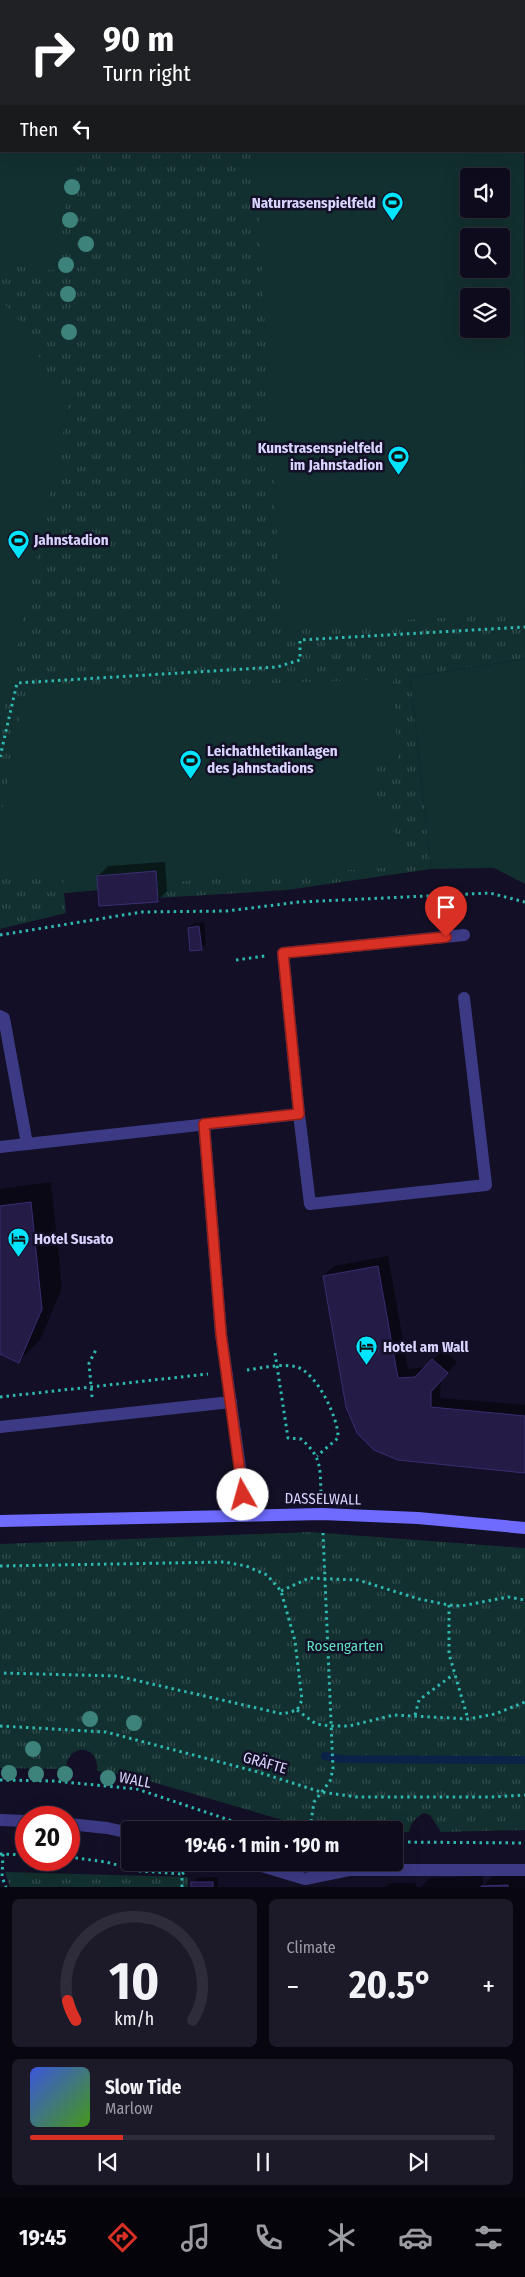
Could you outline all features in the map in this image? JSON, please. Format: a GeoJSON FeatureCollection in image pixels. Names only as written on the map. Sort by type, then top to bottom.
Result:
{"type":"FeatureCollection","features":[{"type":"Feature","properties":{"kind":"street"},"geometry":{"type":"LineString","coordinates":[[464,935],[283,953],[310,1204],[486,1185],[464,998]]}},
{"type":"Feature","properties":{"kind":"street"},"geometry":{"type":"LineString","coordinates":[[0,1016],[4,1018],[27,1144]]}},
{"type":"Feature","properties":{"kind":"street"},"geometry":{"type":"LineString","coordinates":[[0,1147],[299,1114]]}},
{"type":"Feature","properties":{"kind":"street"},"geometry":{"type":"LineString","coordinates":[[204,1124],[221,1334],[247,1516]]}},
{"type":"Feature","properties":{"kind":"street"},"geometry":{"type":"LineString","coordinates":[[0,1427],[231,1402]]}},
{"type":"Feature","properties":{"kind":"street","name":"DASSELWALL"},"geometry":{"type":"LineString","coordinates":[[0,1521],[322,1514],[418,1518],[525,1528]]}},
{"type":"Feature","properties":{"kind":"street"},"geometry":{"type":"LineString","coordinates":[[0,1820],[15,1821]]}},
{"type":"Feature","properties":{"kind":"street"},"geometry":{"type":"LineString","coordinates":[[80,1825],[121,1831]]}},
{"type":"Feature","properties":{"kind":"street"},"geometry":{"type":"LineString","coordinates":[[272,1871],[305,1883],[349,1870],[525,1870]]}},
{"type":"Feature","properties":{"kind":"path"},"geometry":{"type":"LineString","coordinates":[[0,757],[17,683],[277,667],[300,660],[300,640],[525,627]]}},
{"type":"Feature","properties":{"kind":"path"},"geometry":{"type":"LineString","coordinates":[[0,935],[142,912],[227,911],[299,902],[490,893],[525,902]]}},
{"type":"Feature","properties":{"kind":"path"},"geometry":{"type":"LineString","coordinates":[[236,960],[283,953]]}},
{"type":"Feature","properties":{"kind":"path"},"geometry":{"type":"LineString","coordinates":[[93,1418],[89,1362],[97,1348]]}},
{"type":"Feature","properties":{"kind":"path"},"geometry":{"type":"LineString","coordinates":[[275,1353],[288,1438],[301,1439],[311,1448],[320,1462],[333,1769],[330,1781],[314,1802],[311,1821]]}},
{"type":"Feature","properties":{"kind":"path"},"geometry":{"type":"LineString","coordinates":[[0,1566],[226,1562],[246,1566],[267,1575],[281,1591],[294,1641],[302,1700],[297,1710],[283,1714],[117,1676],[0,1672]]}},
{"type":"Feature","properties":{"kind":"path"},"geometry":{"type":"LineString","coordinates":[[281,1591],[309,1578],[358,1580],[419,1599],[449,1605],[461,1606],[508,1597],[525,1600]]}},
{"type":"Feature","properties":{"kind":"path"},"geometry":{"type":"LineString","coordinates":[[449,1605],[449,1654],[468,1719]]}},
{"type":"Feature","properties":{"kind":"path"},"geometry":{"type":"LineString","coordinates":[[415,1715],[419,1700],[454,1674]]}},
{"type":"Feature","properties":{"kind":"path"},"geometry":{"type":"LineString","coordinates":[[297,1710],[316,1724],[349,1726],[394,1715],[468,1719],[495,1714],[525,1702]]}},
{"type":"Feature","properties":{"kind":"path","name":"GRÄFTE"},"geometry":{"type":"LineString","coordinates":[[0,1726],[106,1732],[258,1772],[321,1792],[357,1797],[492,1797],[525,1794]]}},
{"type":"Feature","properties":{"kind":"path","name":"WALL"},"geometry":{"type":"LineString","coordinates":[[0,1780],[54,1781],[137,1789],[233,1821]]}},
{"type":"Feature","properties":{"kind":"path"},"geometry":{"type":"LineString","coordinates":[[403,1842],[525,1843]]}},
{"type":"Feature","properties":{"kind":"path"},"geometry":{"type":"LineString","coordinates":[[6,1887],[1,1877],[2,1854],[15,1855]]}},
{"type":"Feature","properties":{"kind":"path"},"geometry":{"type":"LineString","coordinates":[[80,1858],[106,1862],[140,1871],[182,1874],[186,1871]]}},
{"type":"Feature","properties":{"kind":"path"},"geometry":{"type":"LineString","coordinates":[[182,1874],[182,1887]]}},
{"type":"Feature","properties":{"kind":"green space"},"geometry":{"type":"Polygon","coordinates":[[[0,152],[524,152],[525,659],[410,677],[431,869],[287,890],[157,898],[155,871],[97,876],[98,890],[64,893],[66,913],[0,929],[0,152]]]}},
{"type":"Feature","properties":{"kind":"green space"},"geometry":{"type":"Polygon","coordinates":[[[0,152],[73,152],[57,271],[0,264],[0,152]]]}},
{"type":"Feature","properties":{"kind":"green space","name":"Kunstrasenspielfeld im Jahnstadion"},"geometry":{"type":"Polygon","coordinates":[[[255,152],[524,152],[525,613],[282,627],[255,152]]]}},
{"type":"Feature","properties":{"kind":"green space","name":"Jahnstadion"},"geometry":{"type":"Polygon","coordinates":[[[0,300],[25,328],[42,362],[50,385],[72,391],[0,728],[0,300]]]}},
{"type":"Feature","properties":{"kind":"green space"},"geometry":{"type":"Polygon","coordinates":[[[525,659],[525,884],[494,868],[431,869],[410,677],[525,659]]]}},
{"type":"Feature","properties":{"kind":"green space","name":"Leichathletikanlagen des Jahnstadions"},"geometry":{"type":"Polygon","coordinates":[[[393,679],[398,763],[373,765],[375,794],[410,866],[156,883],[155,871],[97,876],[98,890],[64,893],[63,877],[0,879],[0,821],[23,701],[31,692],[393,679]]]}},
{"type":"Feature","properties":{"kind":"green space","name":"Rosengarten"},"geometry":{"type":"Polygon","coordinates":[[[310,1532],[525,1548],[525,1830],[441,1832],[430,1815],[424,1813],[414,1821],[409,1832],[403,1832],[403,1821],[286,1821],[132,1776],[97,1771],[97,1762],[94,1755],[89,1751],[83,1750],[72,1754],[66,1769],[0,1768],[0,1544],[310,1532]]]}},
{"type":"Feature","properties":{"kind":"green space"},"geometry":{"type":"Polygon","coordinates":[[[5,1872],[188,1877],[188,1887],[10,1887],[5,1872]]]}},
{"type":"Feature","properties":{"kind":"building"},"geometry":{"type":"Polygon","coordinates":[[[156,871],[158,902],[99,906],[97,876],[156,871]]]}},
{"type":"Feature","properties":{"kind":"building"},"geometry":{"type":"Polygon","coordinates":[[[199,926],[202,950],[190,951],[188,928],[199,926]]]}},
{"type":"Feature","properties":{"kind":"building","name":"Hotel Susato"},"geometry":{"type":"Polygon","coordinates":[[[31,1202],[42,1309],[19,1363],[0,1354],[0,1206],[31,1202]]]}},
{"type":"Feature","properties":{"kind":"building","name":"Hotel am Wall"},"geometry":{"type":"Polygon","coordinates":[[[378,1266],[398,1378],[415,1377],[432,1359],[448,1373],[431,1392],[431,1407],[525,1416],[525,1473],[398,1460],[374,1450],[357,1433],[346,1407],[323,1276],[378,1266]]]}},
{"type":"Feature","properties":{"kind":"building"},"geometry":{"type":"Polygon","coordinates":[[[191,1882],[213,1882],[213,1887],[191,1887],[191,1882]]]}},
{"type":"Feature","properties":{"kind":"building"},"geometry":{"type":"Polygon","coordinates":[[[508,1885],[508,1887],[481,1887],[481,1886],[508,1885]]]}},
{"type":"Feature","properties":{"kind":"waterway"},"geometry":{"type":"LineString","coordinates":[[325,1756],[341,1759],[525,1760]]}},
{"type":"Feature","properties":{"kind":"place","name":"Naturrasenspielfeld"},"geometry":{"type":"Point","coordinates":[392,222]}},
{"type":"Feature","properties":{"kind":"place","name":"Kunstrasenspielfeld im Jahnstadion"},"geometry":{"type":"Point","coordinates":[399,476]}},
{"type":"Feature","properties":{"kind":"place","name":"Jahnstadion"},"geometry":{"type":"Point","coordinates":[18,559]}},
{"type":"Feature","properties":{"kind":"place","name":"Leichathletikanlagen des Jahnstadions"},"geometry":{"type":"Point","coordinates":[191,779]}},
{"type":"Feature","properties":{"kind":"place","name":"Hotel Susato"},"geometry":{"type":"Point","coordinates":[18,1258]}},
{"type":"Feature","properties":{"kind":"place","name":"Hotel am Wall"},"geometry":{"type":"Point","coordinates":[367,1366]}},
{"type":"Feature","properties":{"kind":"route"},"geometry":{"type":"LineString","coordinates":[[243,1495],[221,1334],[204,1124],[299,1114],[283,953],[446,937]]}}]}
